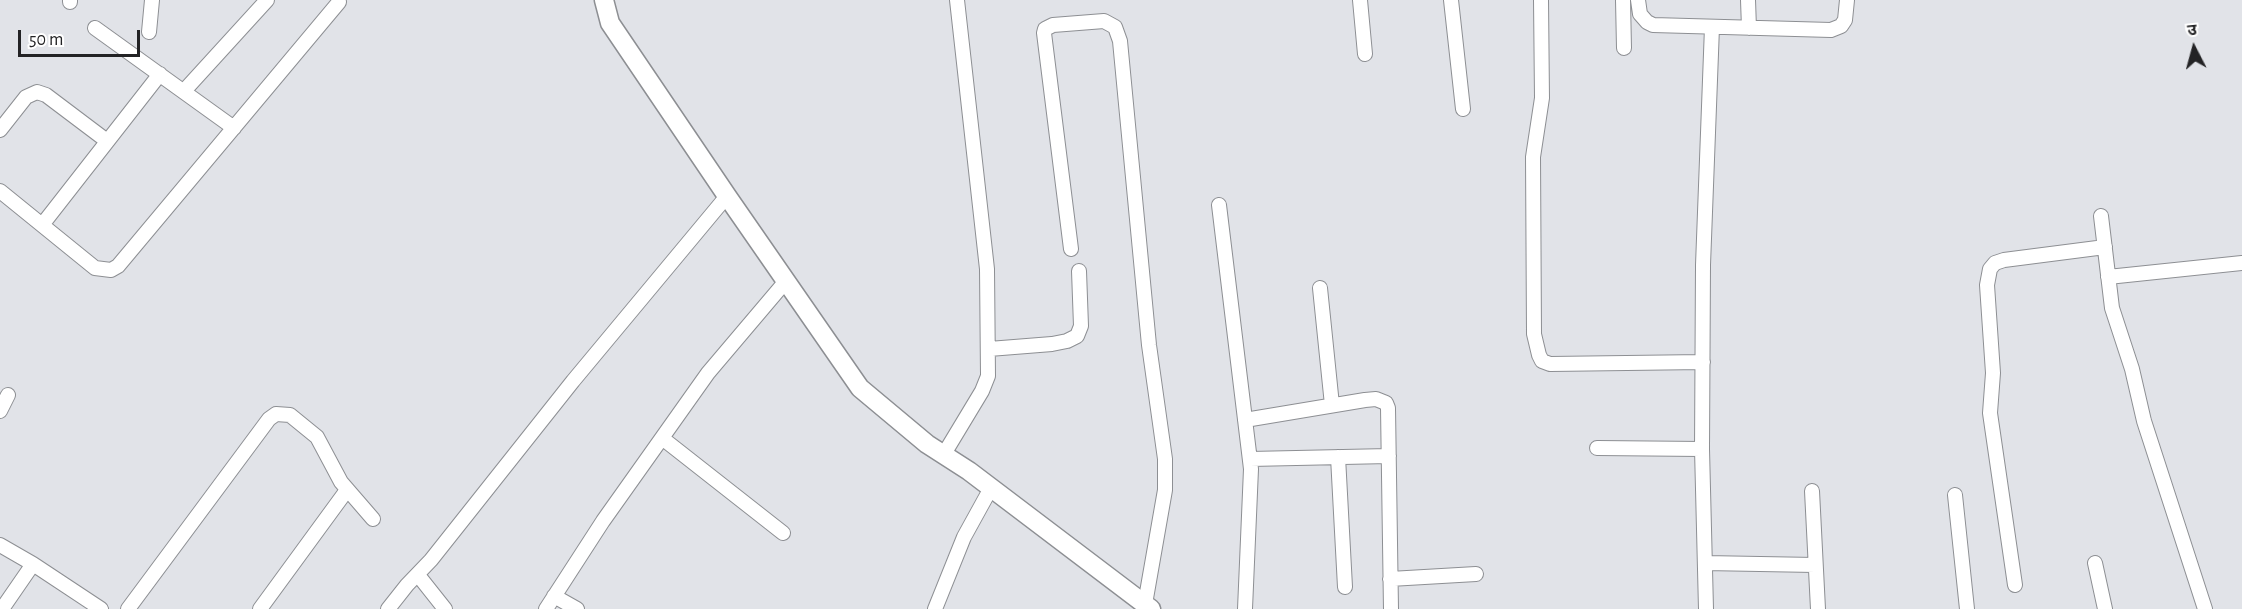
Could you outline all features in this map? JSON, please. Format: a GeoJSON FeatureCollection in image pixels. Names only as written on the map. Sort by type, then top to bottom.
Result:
{"type":"FeatureCollection","features":[{"type":"Feature","properties":{"kind":"street"},"geometry":{"type":"LineString","coordinates":[[149,32],[152,0]]}},
{"type":"Feature","properties":{"kind":"street"},"geometry":{"type":"LineString","coordinates":[[184,91],[267,0]]}},
{"type":"Feature","properties":{"kind":"street"},"geometry":{"type":"LineString","coordinates":[[604,0],[610,23],[726,196],[861,388],[927,444],[992,488],[1148,606],[1166,490],[1165,459],[1149,345],[1120,41],[1115,27],[1104,21],[1053,25],[1045,29],[1044,33],[1071,249]]}},
{"type":"Feature","properties":{"kind":"street"},"geometry":{"type":"LineString","coordinates":[[944,454],[988,376],[989,349],[987,269],[957,0]]}},
{"type":"Feature","properties":{"kind":"street"},"geometry":{"type":"LineString","coordinates":[[1360,0],[1365,54]]}},
{"type":"Feature","properties":{"kind":"street"},"geometry":{"type":"LineString","coordinates":[[1451,0],[1463,109]]}},
{"type":"Feature","properties":{"kind":"street"},"geometry":{"type":"LineString","coordinates":[[1541,0],[1541,114],[1533,157],[1534,334],[1539,355],[1542,361],[1550,364],[1703,362]]}},
{"type":"Feature","properties":{"kind":"street"},"geometry":{"type":"LineString","coordinates":[[1623,0],[1624,48]]}},
{"type":"Feature","properties":{"kind":"street"},"geometry":{"type":"LineString","coordinates":[[1638,0],[1640,14],[1653,25],[1836,29],[1845,20],[1847,0]]}},
{"type":"Feature","properties":{"kind":"street"},"geometry":{"type":"LineString","coordinates":[[1748,0],[1749,27]]}},
{"type":"Feature","properties":{"kind":"street"},"geometry":{"type":"LineString","coordinates":[[0,191],[95,268],[111,270],[118,266],[339,2]]}},
{"type":"Feature","properties":{"kind":"street"},"geometry":{"type":"LineString","coordinates":[[1706,609],[1702,449],[1703,265],[1712,27]]}},
{"type":"Feature","properties":{"kind":"street"},"geometry":{"type":"LineString","coordinates":[[95,28],[234,128]]}},
{"type":"Feature","properties":{"kind":"street"},"geometry":{"type":"LineString","coordinates":[[42,225],[160,74]]}},
{"type":"Feature","properties":{"kind":"street"},"geometry":{"type":"LineString","coordinates":[[3,121],[26,97],[37,92],[46,95],[107,141]]}},
{"type":"Feature","properties":{"kind":"street"},"geometry":{"type":"LineString","coordinates":[[388,609],[431,561],[573,381],[726,196]]}},
{"type":"Feature","properties":{"kind":"street"},"geometry":{"type":"LineString","coordinates":[[1219,205],[1250,459],[1250,516],[1245,609]]}},
{"type":"Feature","properties":{"kind":"street"},"geometry":{"type":"LineString","coordinates":[[2101,216],[2112,308],[2132,369],[2144,421],[2205,609]]}},
{"type":"Feature","properties":{"kind":"street"},"geometry":{"type":"LineString","coordinates":[[2015,585],[1990,413],[1993,373],[1988,285],[1990,269],[1995,263],[2004,260],[2105,247]]}},
{"type":"Feature","properties":{"kind":"street"},"geometry":{"type":"LineString","coordinates":[[2108,277],[2242,263]]}},
{"type":"Feature","properties":{"kind":"street"},"geometry":{"type":"LineString","coordinates":[[989,349],[1052,344],[1077,336],[1081,326],[1079,271]]}},
{"type":"Feature","properties":{"kind":"street"},"geometry":{"type":"LineString","coordinates":[[546,609],[603,521],[708,373],[786,281]]}},
{"type":"Feature","properties":{"kind":"street"},"geometry":{"type":"LineString","coordinates":[[1320,288],[1332,405]]}},
{"type":"Feature","properties":{"kind":"street"},"geometry":{"type":"LineString","coordinates":[[0,411],[8,395]]}},
{"type":"Feature","properties":{"kind":"street"},"geometry":{"type":"LineString","coordinates":[[1245,420],[1376,399],[1386,403],[1388,408],[1391,609]]}},
{"type":"Feature","properties":{"kind":"street"},"geometry":{"type":"LineString","coordinates":[[128,609],[269,419],[276,414],[290,415],[317,437],[346,490],[373,519]]}},
{"type":"Feature","properties":{"kind":"street"},"geometry":{"type":"LineString","coordinates":[[662,438],[783,533]]}},
{"type":"Feature","properties":{"kind":"street"},"geometry":{"type":"LineString","coordinates":[[1597,448],[1702,449]]}},
{"type":"Feature","properties":{"kind":"street"},"geometry":{"type":"LineString","coordinates":[[1250,459],[1389,456]]}},
{"type":"Feature","properties":{"kind":"street"},"geometry":{"type":"LineString","coordinates":[[1338,457],[1345,587]]}},
{"type":"Feature","properties":{"kind":"street"},"geometry":{"type":"LineString","coordinates":[[935,609],[964,537],[992,488]]}},
{"type":"Feature","properties":{"kind":"street"},"geometry":{"type":"LineString","coordinates":[[260,609],[346,490]]}},
{"type":"Feature","properties":{"kind":"street"},"geometry":{"type":"LineString","coordinates":[[1812,491],[1818,609]]}},
{"type":"Feature","properties":{"kind":"street"},"geometry":{"type":"LineString","coordinates":[[1955,495],[1967,609]]}},
{"type":"Feature","properties":{"kind":"street"},"geometry":{"type":"LineString","coordinates":[[0,545],[101,609]]}},
{"type":"Feature","properties":{"kind":"street"},"geometry":{"type":"LineString","coordinates":[[2095,563],[2105,609]]}},
{"type":"Feature","properties":{"kind":"street"},"geometry":{"type":"LineString","coordinates":[[2,609],[33,564]]}},
{"type":"Feature","properties":{"kind":"street"},"geometry":{"type":"LineString","coordinates":[[1705,564],[1815,566]]}},
{"type":"Feature","properties":{"kind":"street"},"geometry":{"type":"LineString","coordinates":[[418,574],[445,609]]}},
{"type":"Feature","properties":{"kind":"street"},"geometry":{"type":"LineString","coordinates":[[1390,579],[1476,574]]}},
{"type":"Feature","properties":{"kind":"street"},"geometry":{"type":"LineString","coordinates":[[554,596],[577,609]]}}]}
